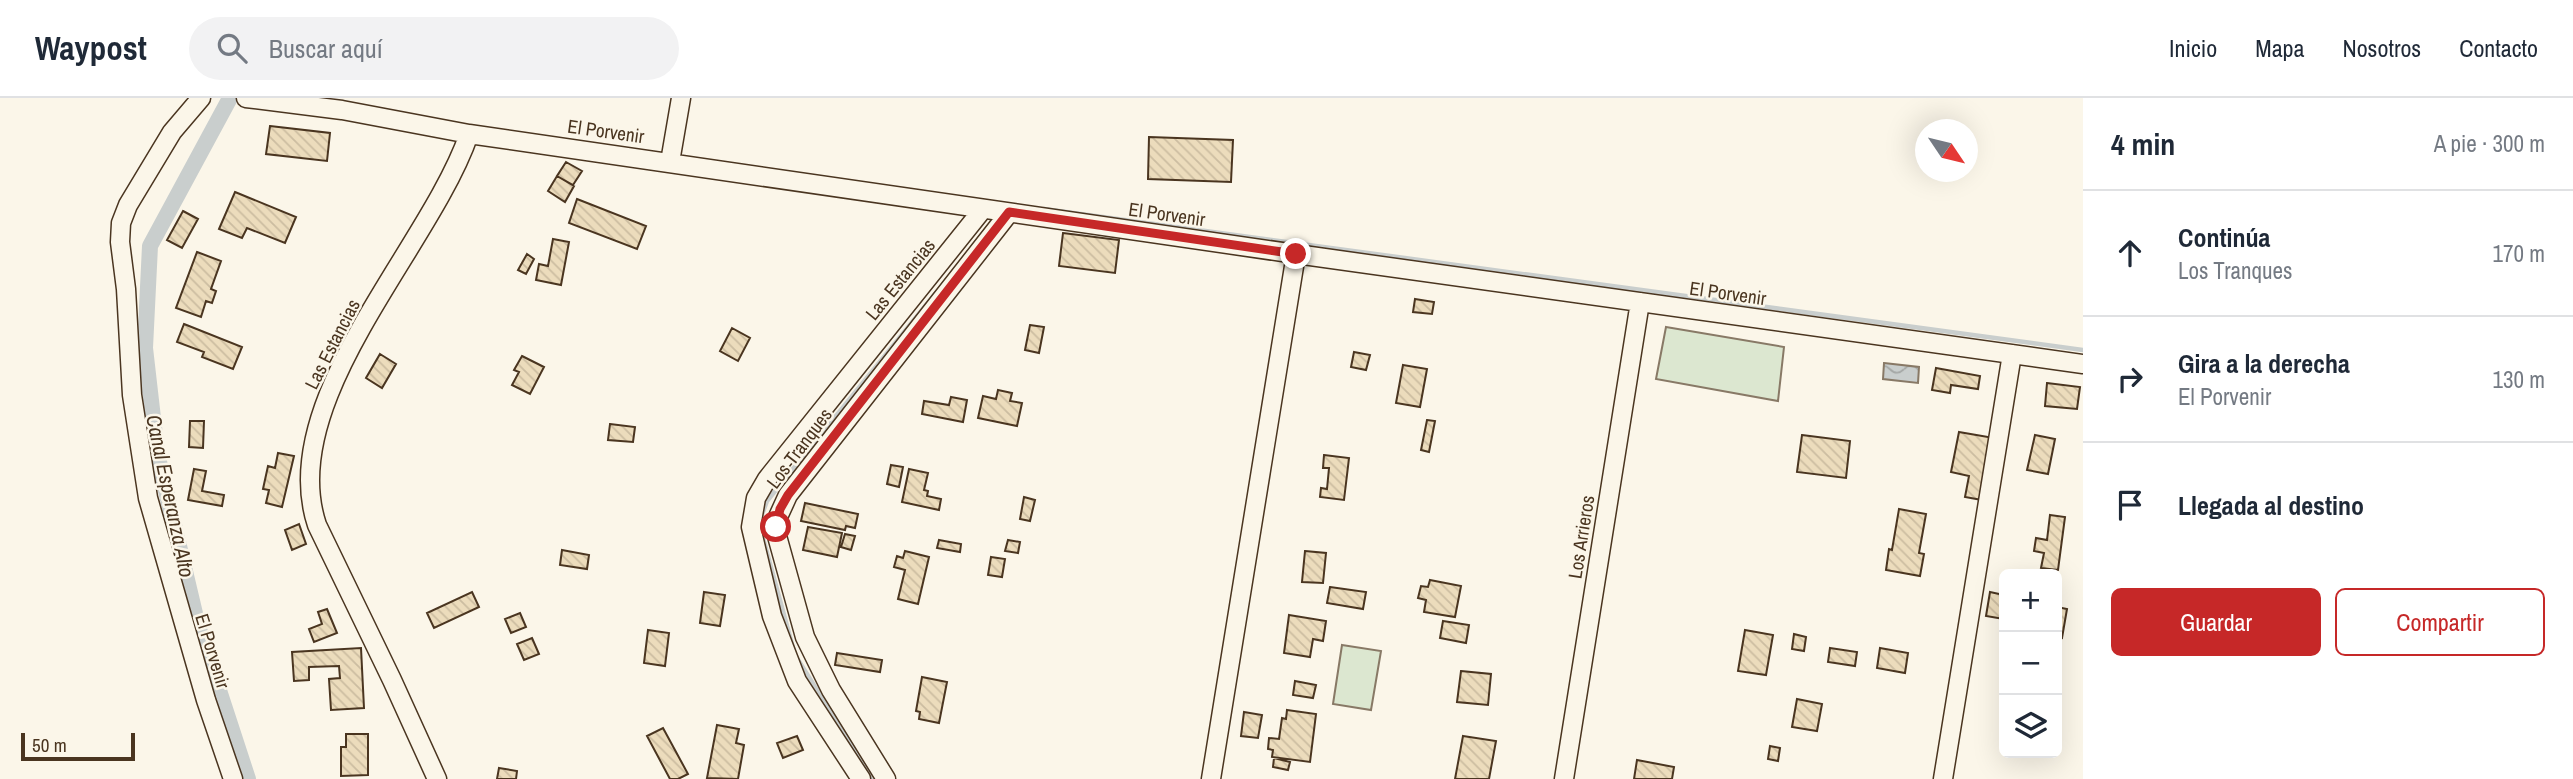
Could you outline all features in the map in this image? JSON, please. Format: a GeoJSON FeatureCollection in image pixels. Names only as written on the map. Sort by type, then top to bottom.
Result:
{"type":"FeatureCollection","features":[{"type":"Feature","properties":{"kind":"street","name":"El Porvenir"},"geometry":{"type":"LineString","coordinates":[[201,98],[172,132],[128,205],[121,223],[120,242],[126,289],[132,395],[148,498],[206,701],[233,779]]}},
{"type":"Feature","properties":{"kind":"street","name":"El Porvenir"},"geometry":{"type":"LineString","coordinates":[[246,98],[342,110],[469,134],[983,209],[2083,364]]}},
{"type":"Feature","properties":{"kind":"street"},"geometry":{"type":"LineString","coordinates":[[670,162],[681,98]]}},
{"type":"Feature","properties":{"kind":"street","name":"Las Estancias"},"geometry":{"type":"LineString","coordinates":[[437,779],[359,608],[317,525],[312,512],[311,485],[317,430],[334,380],[449,180],[469,134]]}},
{"type":"Feature","properties":{"kind":"street","name":"Las Estancias"},"geometry":{"type":"LineString","coordinates":[[861,779],[797,681],[778,635],[752,536],[752,509],[767,479],[983,209]]}},
{"type":"Feature","properties":{"kind":"street","name":"Los Tranques"},"geometry":{"type":"LineString","coordinates":[[886,779],[819,669],[805,638],[777,536],[780,509],[788,495],[1009,212]]}},
{"type":"Feature","properties":{"kind":"street"},"geometry":{"type":"LineString","coordinates":[[1211,779],[1296,254]]}},
{"type":"Feature","properties":{"kind":"street","name":"Los Arrieros"},"geometry":{"type":"LineString","coordinates":[[1564,779],[1640,302]]}},
{"type":"Feature","properties":{"kind":"street"},"geometry":{"type":"LineString","coordinates":[[1943,779],[2012,354]]}},
{"type":"Feature","properties":{"kind":"street"},"geometry":{"type":"LineString","coordinates":[[824,721],[843,709]]}},
{"type":"Feature","properties":{"kind":"green space"},"geometry":{"type":"Polygon","coordinates":[[[1666,327],[1784,347],[1778,401],[1656,379],[1666,327]]]}},
{"type":"Feature","properties":{"kind":"green space"},"geometry":{"type":"Polygon","coordinates":[[[1342,645],[1381,651],[1371,710],[1333,704],[1342,645]]]}},
{"type":"Feature","properties":{"kind":"water"},"geometry":{"type":"Polygon","coordinates":[[[1884,363],[1919,367],[1918,383],[1883,379],[1884,363]]]}},
{"type":"Feature","properties":{"kind":"building"},"geometry":{"type":"Polygon","coordinates":[[[270,126],[330,133],[327,161],[266,154],[270,126]]]}},
{"type":"Feature","properties":{"kind":"building"},"geometry":{"type":"Polygon","coordinates":[[[1149,137],[1233,140],[1231,182],[1148,179],[1149,137]]]}},
{"type":"Feature","properties":{"kind":"building"},"geometry":{"type":"Polygon","coordinates":[[[566,162],[582,171],[573,185],[557,176],[566,162]]]}},
{"type":"Feature","properties":{"kind":"building"},"geometry":{"type":"Polygon","coordinates":[[[557,176],[574,186],[565,202],[548,191],[557,176]]]}},
{"type":"Feature","properties":{"kind":"building"},"geometry":{"type":"Polygon","coordinates":[[[235,192],[296,217],[285,243],[247,228],[242,238],[219,229],[235,192]]]}},
{"type":"Feature","properties":{"kind":"building"},"geometry":{"type":"Polygon","coordinates":[[[577,199],[646,226],[637,249],[569,223],[577,199]]]}},
{"type":"Feature","properties":{"kind":"building"},"geometry":{"type":"Polygon","coordinates":[[[183,211],[198,219],[182,248],[167,240],[183,211]]]}},
{"type":"Feature","properties":{"kind":"building"},"geometry":{"type":"Polygon","coordinates":[[[1063,233],[1119,240],[1115,273],[1059,266],[1063,233]]]}},
{"type":"Feature","properties":{"kind":"building"},"geometry":{"type":"Polygon","coordinates":[[[553,239],[569,242],[561,285],[536,280],[539,264],[548,266],[553,239]]]}},
{"type":"Feature","properties":{"kind":"building"},"geometry":{"type":"Polygon","coordinates":[[[197,252],[221,261],[211,289],[216,291],[212,303],[206,301],[201,317],[176,308],[197,252]]]}},
{"type":"Feature","properties":{"kind":"building"},"geometry":{"type":"Polygon","coordinates":[[[527,254],[534,259],[526,274],[518,270],[527,254]]]}},
{"type":"Feature","properties":{"kind":"building"},"geometry":{"type":"Polygon","coordinates":[[[1415,299],[1434,302],[1432,314],[1413,312],[1415,299]]]}},
{"type":"Feature","properties":{"kind":"building"},"geometry":{"type":"Polygon","coordinates":[[[184,324],[242,347],[233,369],[202,357],[204,352],[177,342],[184,324]]]}},
{"type":"Feature","properties":{"kind":"building"},"geometry":{"type":"Polygon","coordinates":[[[1030,325],[1044,327],[1039,353],[1025,350],[1030,325]]]}},
{"type":"Feature","properties":{"kind":"building"},"geometry":{"type":"Polygon","coordinates":[[[732,328],[750,338],[738,361],[720,351],[732,328]]]}},
{"type":"Feature","properties":{"kind":"building"},"geometry":{"type":"Polygon","coordinates":[[[1354,352],[1370,355],[1366,370],[1351,367],[1354,352]]]}},
{"type":"Feature","properties":{"kind":"building"},"geometry":{"type":"Polygon","coordinates":[[[380,354],[396,364],[382,388],[366,378],[380,354]]]}},
{"type":"Feature","properties":{"kind":"building"},"geometry":{"type":"Polygon","coordinates":[[[522,356],[544,367],[530,394],[512,385],[519,372],[514,370],[522,356]]]}},
{"type":"Feature","properties":{"kind":"building"},"geometry":{"type":"Polygon","coordinates":[[[1403,365],[1427,369],[1420,407],[1396,403],[1403,365]]]}},
{"type":"Feature","properties":{"kind":"building"},"geometry":{"type":"Polygon","coordinates":[[[1936,368],[1980,376],[1978,389],[1951,385],[1950,393],[1932,390],[1936,368]]]}},
{"type":"Feature","properties":{"kind":"building"},"geometry":{"type":"Polygon","coordinates":[[[2047,383],[2080,387],[2077,409],[2045,406],[2047,383]]]}},
{"type":"Feature","properties":{"kind":"building"},"geometry":{"type":"Polygon","coordinates":[[[998,390],[1012,393],[1010,401],[1022,403],[1017,426],[978,418],[983,396],[996,399],[998,390]]]}},
{"type":"Feature","properties":{"kind":"building"},"geometry":{"type":"Polygon","coordinates":[[[951,397],[967,400],[963,422],[922,414],[924,401],[949,405],[951,397]]]}},
{"type":"Feature","properties":{"kind":"building"},"geometry":{"type":"Polygon","coordinates":[[[1427,420],[1435,421],[1429,452],[1421,450],[1427,420]]]}},
{"type":"Feature","properties":{"kind":"building"},"geometry":{"type":"Polygon","coordinates":[[[190,421],[204,421],[203,448],[189,447],[190,421]]]}},
{"type":"Feature","properties":{"kind":"building"},"geometry":{"type":"Polygon","coordinates":[[[610,424],[635,427],[633,442],[608,440],[610,424]]]}},
{"type":"Feature","properties":{"kind":"building"},"geometry":{"type":"Polygon","coordinates":[[[1959,432],[1994,438],[1982,500],[1965,497],[1969,476],[1951,472],[1959,432]]]}},
{"type":"Feature","properties":{"kind":"building"},"geometry":{"type":"Polygon","coordinates":[[[1802,435],[1850,441],[1846,478],[1797,472],[1802,435]]]}},
{"type":"Feature","properties":{"kind":"building"},"geometry":{"type":"Polygon","coordinates":[[[2035,435],[2055,439],[2048,474],[2027,470],[2035,435]]]}},
{"type":"Feature","properties":{"kind":"building"},"geometry":{"type":"Polygon","coordinates":[[[278,453],[294,456],[282,507],[266,503],[269,490],[263,489],[268,466],[275,468],[278,453]]]}},
{"type":"Feature","properties":{"kind":"building"},"geometry":{"type":"Polygon","coordinates":[[[1324,455],[1349,458],[1344,500],[1320,497],[1321,488],[1327,489],[1329,468],[1323,468],[1324,455]]]}},
{"type":"Feature","properties":{"kind":"building"},"geometry":{"type":"Polygon","coordinates":[[[891,465],[903,467],[899,487],[887,484],[891,465]]]}},
{"type":"Feature","properties":{"kind":"building"},"geometry":{"type":"Polygon","coordinates":[[[194,469],[206,471],[202,491],[224,495],[222,506],[188,500],[194,469]]]}},
{"type":"Feature","properties":{"kind":"building"},"geometry":{"type":"Polygon","coordinates":[[[909,469],[928,473],[924,490],[928,491],[927,496],[941,499],[939,510],[902,502],[909,469]]]}},
{"type":"Feature","properties":{"kind":"building"},"geometry":{"type":"Polygon","coordinates":[[[1024,497],[1035,500],[1030,521],[1020,519],[1024,497]]]}},
{"type":"Feature","properties":{"kind":"building"},"geometry":{"type":"Polygon","coordinates":[[[805,503],[858,514],[855,528],[846,526],[845,530],[801,521],[805,503]]]}},
{"type":"Feature","properties":{"kind":"building"},"geometry":{"type":"Polygon","coordinates":[[[1899,509],[1926,514],[1919,553],[1924,554],[1920,576],[1886,570],[1899,509]]]}},
{"type":"Feature","properties":{"kind":"building"},"geometry":{"type":"Polygon","coordinates":[[[2050,515],[2065,517],[2058,569],[2041,568],[2044,553],[2034,551],[2036,538],[2047,540],[2050,515]]]}},
{"type":"Feature","properties":{"kind":"building"},"geometry":{"type":"Polygon","coordinates":[[[299,524],[306,544],[292,550],[285,530],[299,524]]]}},
{"type":"Feature","properties":{"kind":"building"},"geometry":{"type":"Polygon","coordinates":[[[808,527],[842,533],[837,557],[803,550],[808,527]]]}},
{"type":"Feature","properties":{"kind":"building"},"geometry":{"type":"Polygon","coordinates":[[[845,534],[855,536],[851,550],[841,547],[845,534]]]}},
{"type":"Feature","properties":{"kind":"building"},"geometry":{"type":"Polygon","coordinates":[[[939,540],[961,544],[960,552],[937,548],[939,540]]]}},
{"type":"Feature","properties":{"kind":"building"},"geometry":{"type":"Polygon","coordinates":[[[1008,540],[1020,542],[1018,553],[1005,551],[1008,540]]]}},
{"type":"Feature","properties":{"kind":"building"},"geometry":{"type":"Polygon","coordinates":[[[562,550],[589,555],[587,569],[560,565],[562,550]]]}},
{"type":"Feature","properties":{"kind":"building"},"geometry":{"type":"Polygon","coordinates":[[[905,551],[929,557],[918,604],[898,599],[905,570],[894,567],[897,556],[903,558],[905,551]]]}},
{"type":"Feature","properties":{"kind":"building"},"geometry":{"type":"Polygon","coordinates":[[[1305,551],[1326,553],[1323,583],[1302,582],[1305,551]]]}},
{"type":"Feature","properties":{"kind":"building"},"geometry":{"type":"Polygon","coordinates":[[[991,557],[1005,559],[1002,577],[988,575],[991,557]]]}},
{"type":"Feature","properties":{"kind":"building"},"geometry":{"type":"Polygon","coordinates":[[[1430,580],[1461,586],[1455,617],[1424,612],[1426,600],[1418,598],[1421,586],[1428,587],[1430,580]]]}},
{"type":"Feature","properties":{"kind":"building"},"geometry":{"type":"Polygon","coordinates":[[[1330,587],[1366,592],[1363,609],[1327,603],[1330,587]]]}},
{"type":"Feature","properties":{"kind":"building"},"geometry":{"type":"Polygon","coordinates":[[[472,592],[479,607],[434,628],[427,613],[472,592]]]}},
{"type":"Feature","properties":{"kind":"building"},"geometry":{"type":"Polygon","coordinates":[[[704,592],[725,595],[720,626],[700,623],[704,592]]]}},
{"type":"Feature","properties":{"kind":"building"},"geometry":{"type":"Polygon","coordinates":[[[1990,592],[1999,594],[1999,618],[1986,616],[1990,592]]]}},
{"type":"Feature","properties":{"kind":"building"},"geometry":{"type":"Polygon","coordinates":[[[2062,608],[2067,609],[2062,638],[2062,608]]]}},
{"type":"Feature","properties":{"kind":"building"},"geometry":{"type":"Polygon","coordinates":[[[327,609],[337,633],[314,642],[309,629],[322,624],[318,612],[327,609]]]}},
{"type":"Feature","properties":{"kind":"building"},"geometry":{"type":"Polygon","coordinates":[[[520,613],[526,627],[511,633],[505,619],[520,613]]]}},
{"type":"Feature","properties":{"kind":"building"},"geometry":{"type":"Polygon","coordinates":[[[1289,615],[1326,621],[1323,641],[1313,639],[1310,657],[1284,653],[1289,615]]]}},
{"type":"Feature","properties":{"kind":"building"},"geometry":{"type":"Polygon","coordinates":[[[1443,621],[1469,625],[1466,643],[1440,638],[1443,621]]]}},
{"type":"Feature","properties":{"kind":"building"},"geometry":{"type":"Polygon","coordinates":[[[648,630],[669,633],[665,666],[644,663],[648,630]]]}},
{"type":"Feature","properties":{"kind":"building"},"geometry":{"type":"Polygon","coordinates":[[[1745,630],[1773,635],[1766,675],[1738,671],[1745,630]]]}},
{"type":"Feature","properties":{"kind":"building"},"geometry":{"type":"Polygon","coordinates":[[[1794,634],[1806,637],[1804,651],[1792,649],[1794,634]]]}},
{"type":"Feature","properties":{"kind":"building"},"geometry":{"type":"Polygon","coordinates":[[[532,638],[539,654],[524,660],[517,644],[532,638]]]}},
{"type":"Feature","properties":{"kind":"building"},"geometry":{"type":"Polygon","coordinates":[[[361,648],[364,708],[331,710],[329,679],[340,678],[339,666],[309,667],[309,680],[294,681],[292,652],[361,648]]]}},
{"type":"Feature","properties":{"kind":"building"},"geometry":{"type":"Polygon","coordinates":[[[1830,648],[1857,652],[1855,666],[1828,662],[1830,648]]]}},
{"type":"Feature","properties":{"kind":"building"},"geometry":{"type":"Polygon","coordinates":[[[1880,648],[1908,653],[1905,673],[1877,668],[1880,648]]]}},
{"type":"Feature","properties":{"kind":"building"},"geometry":{"type":"Polygon","coordinates":[[[837,653],[882,660],[880,672],[835,665],[837,653]]]}},
{"type":"Feature","properties":{"kind":"building"},"geometry":{"type":"Polygon","coordinates":[[[1461,671],[1491,674],[1488,705],[1457,702],[1461,671]]]}},
{"type":"Feature","properties":{"kind":"building"},"geometry":{"type":"Polygon","coordinates":[[[922,677],[947,682],[939,723],[919,719],[920,712],[916,711],[922,677]]]}},
{"type":"Feature","properties":{"kind":"building"},"geometry":{"type":"Polygon","coordinates":[[[1295,681],[1316,685],[1313,698],[1293,695],[1295,681]]]}},
{"type":"Feature","properties":{"kind":"building"},"geometry":{"type":"Polygon","coordinates":[[[1797,699],[1822,704],[1817,731],[1792,727],[1797,699]]]}},
{"type":"Feature","properties":{"kind":"building"},"geometry":{"type":"Polygon","coordinates":[[[1287,710],[1316,714],[1310,762],[1272,757],[1273,750],[1268,749],[1269,738],[1279,739],[1282,718],[1286,719],[1287,710]]]}},
{"type":"Feature","properties":{"kind":"building"},"geometry":{"type":"Polygon","coordinates":[[[1244,712],[1262,715],[1258,738],[1241,736],[1244,712]]]}},
{"type":"Feature","properties":{"kind":"building"},"geometry":{"type":"Polygon","coordinates":[[[717,725],[739,729],[736,743],[744,745],[738,779],[707,778],[717,725]]]}},
{"type":"Feature","properties":{"kind":"building"},"geometry":{"type":"Polygon","coordinates":[[[663,728],[688,774],[678,779],[670,779],[647,736],[663,728]]]}},
{"type":"Feature","properties":{"kind":"building"},"geometry":{"type":"Polygon","coordinates":[[[346,734],[368,734],[368,775],[341,776],[341,747],[346,747],[346,734]]]}},
{"type":"Feature","properties":{"kind":"building"},"geometry":{"type":"Polygon","coordinates":[[[797,736],[803,750],[783,758],[777,743],[797,736]]]}},
{"type":"Feature","properties":{"kind":"building"},"geometry":{"type":"Polygon","coordinates":[[[1463,736],[1496,741],[1489,779],[1455,779],[1463,736]]]}},
{"type":"Feature","properties":{"kind":"building"},"geometry":{"type":"Polygon","coordinates":[[[1770,746],[1780,748],[1778,761],[1768,759],[1770,746]]]}},
{"type":"Feature","properties":{"kind":"building"},"geometry":{"type":"Polygon","coordinates":[[[1274,758],[1290,762],[1288,770],[1273,767],[1274,758]]]}},
{"type":"Feature","properties":{"kind":"building"},"geometry":{"type":"Polygon","coordinates":[[[1637,760],[1674,767],[1672,779],[1634,779],[1637,760]]]}},
{"type":"Feature","properties":{"kind":"building"},"geometry":{"type":"Polygon","coordinates":[[[499,768],[517,771],[516,779],[497,779],[499,768]]]}},
{"type":"Feature","properties":{"kind":"waterway","name":"Canal Esperanza Alto"},"geometry":{"type":"LineString","coordinates":[[230,98],[150,246],[145,348],[157,453],[198,626],[248,779]]}},
{"type":"Feature","properties":{"kind":"waterway"},"geometry":{"type":"LineString","coordinates":[[1044,209],[2083,350]]}},
{"type":"Feature","properties":{"kind":"waterway"},"geometry":{"type":"LineString","coordinates":[[873,779],[795,655],[760,520],[767,501],[935,294]]}},
{"type":"Feature","properties":{"kind":"route"},"geometry":{"type":"LineString","coordinates":[[776,527],[780,509],[788,495],[976,258],[1009,212],[1296,254]]}}]}
